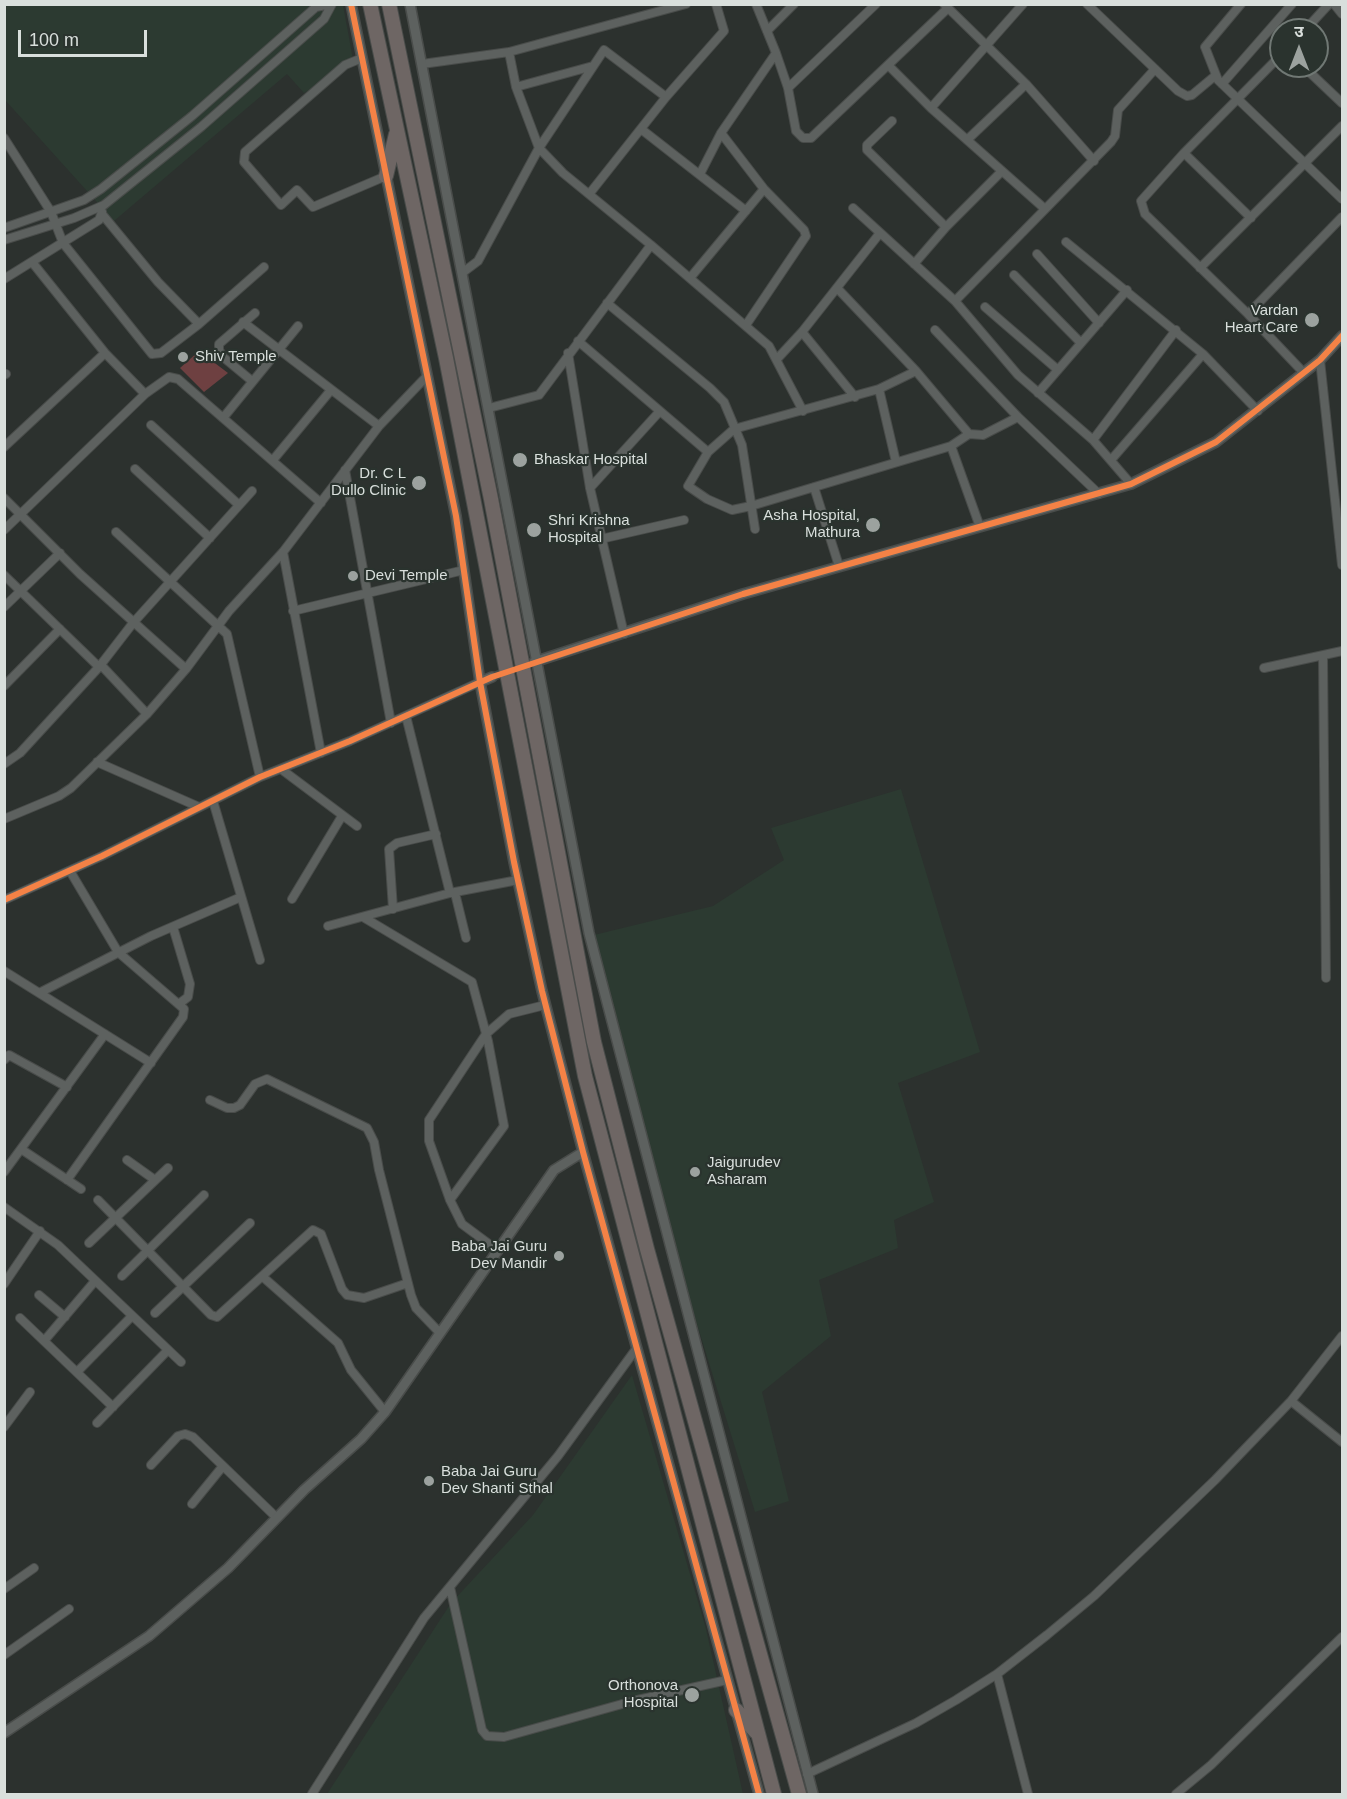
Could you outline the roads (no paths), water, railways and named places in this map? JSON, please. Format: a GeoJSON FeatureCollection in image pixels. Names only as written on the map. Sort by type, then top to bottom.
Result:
{"type":"FeatureCollection","features":[{"type":"Feature","properties":{"kind":"highway"},"geometry":{"type":"LineString","coordinates":[[370,4],[446,358],[585,1076],[774,1794]]}},
{"type":"Feature","properties":{"kind":"highway"},"geometry":{"type":"LineString","coordinates":[[389,4],[495,521],[594,1042],[647,1249],[799,1794]]}},
{"type":"Feature","properties":{"kind":"highway"},"geometry":{"type":"LineString","coordinates":[[386,176],[397,130]]}},
{"type":"Feature","properties":{"kind":"highway"},"geometry":{"type":"LineString","coordinates":[[736,1710],[757,1734]]}},
{"type":"Feature","properties":{"kind":"street"},"geometry":{"type":"LineString","coordinates":[[4,228],[84,200],[156,145],[316,7],[331,4]]}},
{"type":"Feature","properties":{"kind":"street"},"geometry":{"type":"LineString","coordinates":[[4,240],[104,205],[287,52],[324,19],[331,4]]}},
{"type":"Feature","properties":{"kind":"street"},"geometry":{"type":"LineString","coordinates":[[351,4],[427,376],[464,570],[480,682],[518,880],[545,1005],[636,1349],[759,1794]]}},
{"type":"Feature","properties":{"kind":"street"},"geometry":{"type":"LineString","coordinates":[[410,4],[589,933],[813,1794]]}},
{"type":"Feature","properties":{"kind":"street"},"geometry":{"type":"LineString","coordinates":[[651,4],[655,14]]}},
{"type":"Feature","properties":{"kind":"street"},"geometry":{"type":"LineString","coordinates":[[422,64],[509,52],[686,4]]}},
{"type":"Feature","properties":{"kind":"street"},"geometry":{"type":"LineString","coordinates":[[590,193],[666,98],[724,32],[716,4]]}},
{"type":"Feature","properties":{"kind":"street"},"geometry":{"type":"LineString","coordinates":[[756,4],[788,88],[796,131],[803,138],[811,138],[889,66],[946,6],[1026,84],[1094,161]]}},
{"type":"Feature","properties":{"kind":"street"},"geometry":{"type":"LineString","coordinates":[[767,32],[794,4]]}},
{"type":"Feature","properties":{"kind":"street"},"geometry":{"type":"LineString","coordinates":[[788,88],[876,4]]}},
{"type":"Feature","properties":{"kind":"street"},"geometry":{"type":"LineString","coordinates":[[931,108],[1023,4]]}},
{"type":"Feature","properties":{"kind":"street"},"geometry":{"type":"LineString","coordinates":[[1087,4],[1178,91],[1187,96],[1199,91],[1216,75]]}},
{"type":"Feature","properties":{"kind":"street"},"geometry":{"type":"LineString","coordinates":[[1241,4],[1205,47],[1216,75],[1222,84],[1342,199]]}},
{"type":"Feature","properties":{"kind":"street"},"geometry":{"type":"LineString","coordinates":[[1222,84],[1292,4]]}},
{"type":"Feature","properties":{"kind":"street"},"geometry":{"type":"LineString","coordinates":[[1317,18],[1331,4],[1342,14]]}},
{"type":"Feature","properties":{"kind":"street"},"geometry":{"type":"LineString","coordinates":[[278,41],[287,52]]}},
{"type":"Feature","properties":{"kind":"street"},"geometry":{"type":"LineString","coordinates":[[462,273],[478,261],[539,148],[604,50],[666,98]]}},
{"type":"Feature","properties":{"kind":"street"},"geometry":{"type":"LineString","coordinates":[[509,52],[516,87],[539,148],[563,173],[590,193],[769,346],[803,411]]}},
{"type":"Feature","properties":{"kind":"street"},"geometry":{"type":"LineString","coordinates":[[700,174],[721,133],[776,53]]}},
{"type":"Feature","properties":{"kind":"street"},"geometry":{"type":"LineString","coordinates":[[362,58],[345,65],[245,152],[244,162],[281,205],[297,190],[313,207],[386,176]]}},
{"type":"Feature","properties":{"kind":"street"},"geometry":{"type":"LineString","coordinates":[[516,87],[593,66]]}},
{"type":"Feature","properties":{"kind":"street"},"geometry":{"type":"LineString","coordinates":[[889,66],[931,108],[1045,209]]}},
{"type":"Feature","properties":{"kind":"street"},"geometry":{"type":"LineString","coordinates":[[1269,67],[1144,195],[1141,207],[1145,214],[1248,314],[1304,373]]}},
{"type":"Feature","properties":{"kind":"street"},"geometry":{"type":"LineString","coordinates":[[955,301],[1094,161],[1115,136],[1115,118],[1122,104],[1155,69]]}},
{"type":"Feature","properties":{"kind":"street"},"geometry":{"type":"LineString","coordinates":[[1316,78],[1342,103]]}},
{"type":"Feature","properties":{"kind":"street"},"geometry":{"type":"LineString","coordinates":[[966,140],[1026,84]]}},
{"type":"Feature","properties":{"kind":"street"},"geometry":{"type":"LineString","coordinates":[[892,121],[867,145],[867,150],[946,227]]}},
{"type":"Feature","properties":{"kind":"street"},"geometry":{"type":"LineString","coordinates":[[1200,268],[1342,126]]}},
{"type":"Feature","properties":{"kind":"street"},"geometry":{"type":"LineString","coordinates":[[641,129],[746,211]]}},
{"type":"Feature","properties":{"kind":"street"},"geometry":{"type":"LineString","coordinates":[[721,133],[764,189],[804,230],[806,236],[746,325]]}},
{"type":"Feature","properties":{"kind":"street"},"geometry":{"type":"LineString","coordinates":[[4,138],[51,212],[63,243],[152,354],[161,353],[199,324],[264,267]]}},
{"type":"Feature","properties":{"kind":"street"},"geometry":{"type":"LineString","coordinates":[[156,145],[163,157]]}},
{"type":"Feature","properties":{"kind":"street"},"geometry":{"type":"LineString","coordinates":[[1184,153],[1251,218]]}},
{"type":"Feature","properties":{"kind":"street"},"geometry":{"type":"LineString","coordinates":[[914,264],[946,227],[1001,172]]}},
{"type":"Feature","properties":{"kind":"street"},"geometry":{"type":"LineString","coordinates":[[690,278],[764,189]]}},
{"type":"Feature","properties":{"kind":"street"},"geometry":{"type":"LineString","coordinates":[[4,279],[99,220],[104,205]]}},
{"type":"Feature","properties":{"kind":"street"},"geometry":{"type":"LineString","coordinates":[[853,208],[955,301],[1018,375],[1094,440],[1131,484]]}},
{"type":"Feature","properties":{"kind":"street"},"geometry":{"type":"LineString","coordinates":[[102,214],[158,282],[199,324]]}},
{"type":"Feature","properties":{"kind":"street"},"geometry":{"type":"LineString","coordinates":[[1248,314],[1342,217]]}},
{"type":"Feature","properties":{"kind":"street"},"geometry":{"type":"LineString","coordinates":[[777,359],[802,332],[880,233]]}},
{"type":"Feature","properties":{"kind":"street"},"geometry":{"type":"LineString","coordinates":[[1066,242],[1176,330],[1203,354],[1258,411]]}},
{"type":"Feature","properties":{"kind":"street"},"geometry":{"type":"LineString","coordinates":[[489,408],[539,395],[568,353],[651,245]]}},
{"type":"Feature","properties":{"kind":"street"},"geometry":{"type":"LineString","coordinates":[[1037,254],[1099,322]]}},
{"type":"Feature","properties":{"kind":"street"},"geometry":{"type":"LineString","coordinates":[[32,262],[105,353],[145,394]]}},
{"type":"Feature","properties":{"kind":"street"},"geometry":{"type":"LineString","coordinates":[[1014,275],[1081,343]]}},
{"type":"Feature","properties":{"kind":"street"},"geometry":{"type":"LineString","coordinates":[[837,288],[916,371],[969,434]]}},
{"type":"Feature","properties":{"kind":"street"},"geometry":{"type":"LineString","coordinates":[[1038,393],[1127,290]]}},
{"type":"Feature","properties":{"kind":"street"},"geometry":{"type":"LineString","coordinates":[[607,303],[710,387],[724,402],[742,445],[754,529]]}},
{"type":"Feature","properties":{"kind":"street"},"geometry":{"type":"LineString","coordinates":[[985,307],[1058,370]]}},
{"type":"Feature","properties":{"kind":"street"},"geometry":{"type":"LineString","coordinates":[[252,381],[223,357],[219,344],[255,313]]}},
{"type":"Feature","properties":{"kind":"street"},"geometry":{"type":"LineString","coordinates":[[243,322],[280,348],[379,426]]}},
{"type":"Feature","properties":{"kind":"street"},"geometry":{"type":"LineString","coordinates":[[223,418],[298,326]]}},
{"type":"Feature","properties":{"kind":"street"},"geometry":{"type":"LineString","coordinates":[[935,330],[1018,417],[1099,494]]}},
{"type":"Feature","properties":{"kind":"street"},"geometry":{"type":"LineString","coordinates":[[1094,440],[1176,330]]}},
{"type":"Feature","properties":{"kind":"street"},"geometry":{"type":"LineString","coordinates":[[802,332],[855,397]]}},
{"type":"Feature","properties":{"kind":"street"},"geometry":{"type":"LineString","coordinates":[[536,662],[743,594],[1131,484],[1216,442],[1320,360],[1342,336]]}},
{"type":"Feature","properties":{"kind":"street"},"geometry":{"type":"LineString","coordinates":[[578,341],[708,452]]}},
{"type":"Feature","properties":{"kind":"street"},"geometry":{"type":"LineString","coordinates":[[4,447],[105,353]]}},
{"type":"Feature","properties":{"kind":"street"},"geometry":{"type":"LineString","coordinates":[[568,353],[590,488],[624,634]]}},
{"type":"Feature","properties":{"kind":"street"},"geometry":{"type":"LineString","coordinates":[[1111,460],[1203,354]]}},
{"type":"Feature","properties":{"kind":"street"},"geometry":{"type":"LineString","coordinates":[[1320,360],[1342,565]]}},
{"type":"Feature","properties":{"kind":"street"},"geometry":{"type":"LineString","coordinates":[[916,371],[879,390],[734,429],[708,452],[688,486],[707,499],[732,510],[951,446],[969,434],[983,435],[1018,417]]}},
{"type":"Feature","properties":{"kind":"street"},"geometry":{"type":"LineString","coordinates":[[4,819],[59,796],[71,788],[147,714],[284,552],[379,426],[427,376]]}},
{"type":"Feature","properties":{"kind":"street"},"geometry":{"type":"LineString","coordinates":[[4,530],[145,394],[163,380],[173,377],[321,503]]}},
{"type":"Feature","properties":{"kind":"street"},"geometry":{"type":"LineString","coordinates":[[273,460],[331,390]]}},
{"type":"Feature","properties":{"kind":"street"},"geometry":{"type":"LineString","coordinates":[[879,390],[896,462]]}},
{"type":"Feature","properties":{"kind":"street"},"geometry":{"type":"LineString","coordinates":[[590,488],[660,411]]}},
{"type":"Feature","properties":{"kind":"street"},"geometry":{"type":"LineString","coordinates":[[152,425],[239,505]]}},
{"type":"Feature","properties":{"kind":"street"},"geometry":{"type":"LineString","coordinates":[[951,446],[980,527]]}},
{"type":"Feature","properties":{"kind":"street"},"geometry":{"type":"LineString","coordinates":[[135,469],[210,538]]}},
{"type":"Feature","properties":{"kind":"street"},"geometry":{"type":"LineString","coordinates":[[345,470],[391,723]]}},
{"type":"Feature","properties":{"kind":"street"},"geometry":{"type":"LineString","coordinates":[[814,487],[839,566]]}},
{"type":"Feature","properties":{"kind":"street"},"geometry":{"type":"LineString","coordinates":[[4,764],[20,753],[100,666],[133,623],[252,490]]}},
{"type":"Feature","properties":{"kind":"street"},"geometry":{"type":"LineString","coordinates":[[4,498],[133,623],[186,669]]}},
{"type":"Feature","properties":{"kind":"street"},"geometry":{"type":"LineString","coordinates":[[601,539],[684,520]]}},
{"type":"Feature","properties":{"kind":"street"},"geometry":{"type":"LineString","coordinates":[[116,532],[220,625],[231,643],[260,777]]}},
{"type":"Feature","properties":{"kind":"street"},"geometry":{"type":"LineString","coordinates":[[284,552],[293,611],[321,753]]}},
{"type":"Feature","properties":{"kind":"street"},"geometry":{"type":"LineString","coordinates":[[4,607],[60,553]]}},
{"type":"Feature","properties":{"kind":"street"},"geometry":{"type":"LineString","coordinates":[[293,611],[464,570]]}},
{"type":"Feature","properties":{"kind":"street"},"geometry":{"type":"LineString","coordinates":[[4,575],[147,714]]}},
{"type":"Feature","properties":{"kind":"street"},"geometry":{"type":"LineString","coordinates":[[4,686],[60,629]]}},
{"type":"Feature","properties":{"kind":"street"},"geometry":{"type":"LineString","coordinates":[[1264,668],[1342,651]]}},
{"type":"Feature","properties":{"kind":"street"},"geometry":{"type":"LineString","coordinates":[[1323,656],[1326,978]]}},
{"type":"Feature","properties":{"kind":"street"},"geometry":{"type":"LineString","coordinates":[[4,900],[70,871],[260,777],[391,723],[492,677]]}},
{"type":"Feature","properties":{"kind":"street"},"geometry":{"type":"LineString","coordinates":[[406,716],[436,834],[466,938]]}},
{"type":"Feature","properties":{"kind":"street"},"geometry":{"type":"LineString","coordinates":[[97,762],[199,807]]}},
{"type":"Feature","properties":{"kind":"street"},"geometry":{"type":"LineString","coordinates":[[281,769],[357,826]]}},
{"type":"Feature","properties":{"kind":"street"},"geometry":{"type":"LineString","coordinates":[[213,801],[260,960]]}},
{"type":"Feature","properties":{"kind":"street"},"geometry":{"type":"LineString","coordinates":[[292,899],[342,816]]}},
{"type":"Feature","properties":{"kind":"street"},"geometry":{"type":"LineString","coordinates":[[393,909],[388,849],[396,843],[436,834]]}},
{"type":"Feature","properties":{"kind":"street"},"geometry":{"type":"LineString","coordinates":[[67,1180],[183,1017],[184,1009],[180,1003],[118,952],[70,871]]}},
{"type":"Feature","properties":{"kind":"street"},"geometry":{"type":"LineString","coordinates":[[328,926],[453,893],[518,880]]}},
{"type":"Feature","properties":{"kind":"street"},"geometry":{"type":"LineString","coordinates":[[39,993],[118,952],[241,897]]}},
{"type":"Feature","properties":{"kind":"street"},"geometry":{"type":"LineString","coordinates":[[363,917],[472,982],[486,1034],[504,1126],[450,1200]]}},
{"type":"Feature","properties":{"kind":"street"},"geometry":{"type":"LineString","coordinates":[[173,927],[190,984],[189,997],[180,1003]]}},
{"type":"Feature","properties":{"kind":"street"},"geometry":{"type":"LineString","coordinates":[[4,971],[151,1063]]}},
{"type":"Feature","properties":{"kind":"street"},"geometry":{"type":"LineString","coordinates":[[497,1250],[462,1224],[450,1200],[429,1141],[429,1120],[486,1034],[509,1014],[545,1005]]}},
{"type":"Feature","properties":{"kind":"street"},"geometry":{"type":"LineString","coordinates":[[4,1172],[105,1034]]}},
{"type":"Feature","properties":{"kind":"street"},"geometry":{"type":"LineString","coordinates":[[6,1056],[67,1087]]}},
{"type":"Feature","properties":{"kind":"street"},"geometry":{"type":"LineString","coordinates":[[210,1100],[227,1108],[234,1108],[240,1105],[255,1084],[267,1079],[367,1128],[375,1142],[379,1170],[416,1308],[439,1332]]}},
{"type":"Feature","properties":{"kind":"street"},"geometry":{"type":"LineString","coordinates":[[21,1149],[81,1189]]}},
{"type":"Feature","properties":{"kind":"street"},"geometry":{"type":"LineString","coordinates":[[4,1733],[149,1636],[228,1568],[361,1439],[385,1412],[554,1170],[583,1152]]}},
{"type":"Feature","properties":{"kind":"street"},"geometry":{"type":"LineString","coordinates":[[127,1160],[155,1180]]}},
{"type":"Feature","properties":{"kind":"street"},"geometry":{"type":"LineString","coordinates":[[89,1243],[168,1168]]}},
{"type":"Feature","properties":{"kind":"street"},"geometry":{"type":"LineString","coordinates":[[122,1276],[204,1195]]}},
{"type":"Feature","properties":{"kind":"street"},"geometry":{"type":"LineString","coordinates":[[98,1200],[211,1315],[217,1317],[263,1277],[306,1234],[318,1230],[347,1295],[364,1298],[408,1283]]}},
{"type":"Feature","properties":{"kind":"street"},"geometry":{"type":"LineString","coordinates":[[4,1207],[40,1231],[181,1362]]}},
{"type":"Feature","properties":{"kind":"street"},"geometry":{"type":"LineString","coordinates":[[155,1313],[250,1223]]}},
{"type":"Feature","properties":{"kind":"street"},"geometry":{"type":"LineString","coordinates":[[6,1280],[40,1231]]}},
{"type":"Feature","properties":{"kind":"street"},"geometry":{"type":"LineString","coordinates":[[263,1277],[338,1343],[351,1370],[385,1412]]}},
{"type":"Feature","properties":{"kind":"street"},"geometry":{"type":"LineString","coordinates":[[44,1341],[95,1281]]}},
{"type":"Feature","properties":{"kind":"street"},"geometry":{"type":"LineString","coordinates":[[39,1295],[65,1317]]}},
{"type":"Feature","properties":{"kind":"street"},"geometry":{"type":"LineString","coordinates":[[77,1372],[132,1316]]}},
{"type":"Feature","properties":{"kind":"street"},"geometry":{"type":"LineString","coordinates":[[20,1318],[113,1407]]}},
{"type":"Feature","properties":{"kind":"street"},"geometry":{"type":"LineString","coordinates":[[807,1774],[916,1723],[998,1674],[1094,1596],[1215,1480],[1291,1401],[1342,1336]]}},
{"type":"Feature","properties":{"kind":"street"},"geometry":{"type":"LineString","coordinates":[[312,1794],[424,1618],[558,1456],[636,1349]]}},
{"type":"Feature","properties":{"kind":"street"},"geometry":{"type":"LineString","coordinates":[[97,1423],[168,1350]]}},
{"type":"Feature","properties":{"kind":"street"},"geometry":{"type":"LineString","coordinates":[[4,1426],[30,1392]]}},
{"type":"Feature","properties":{"kind":"street"},"geometry":{"type":"LineString","coordinates":[[1291,1401],[1342,1442]]}},
{"type":"Feature","properties":{"kind":"street"},"geometry":{"type":"LineString","coordinates":[[151,1465],[171,1442],[185,1434],[193,1437],[277,1518]]}},
{"type":"Feature","properties":{"kind":"street"},"geometry":{"type":"LineString","coordinates":[[192,1504],[223,1466]]}},
{"type":"Feature","properties":{"kind":"street"},"geometry":{"type":"LineString","coordinates":[[6,1584],[34,1568]]}},
{"type":"Feature","properties":{"kind":"street"},"geometry":{"type":"LineString","coordinates":[[450,1587],[482,1730],[487,1736],[504,1737],[633,1701],[726,1680]]}},
{"type":"Feature","properties":{"kind":"street"},"geometry":{"type":"LineString","coordinates":[[4,1655],[69,1609]]}},
{"type":"Feature","properties":{"kind":"street"},"geometry":{"type":"LineString","coordinates":[[1176,1794],[1211,1766],[1342,1637]]}},
{"type":"Feature","properties":{"kind":"street"},"geometry":{"type":"LineString","coordinates":[[998,1674],[1028,1794]]}},
{"type":"Feature","properties":{"kind":"tunnel"},"geometry":{"type":"LineString","coordinates":[[492,677],[526,665]]}},
{"type":"Feature","properties":{"kind":"place","name":"Vardan Heart Care"},"geometry":{"type":"Point","coordinates":[1312,320]}},
{"type":"Feature","properties":{"kind":"place","name":"Shiv Temple"},"geometry":{"type":"Point","coordinates":[183,357]}},
{"type":"Feature","properties":{"kind":"place","name":"Bhaskar Hospital"},"geometry":{"type":"Point","coordinates":[520,460]}},
{"type":"Feature","properties":{"kind":"place","name":"Dr. C L Dullo Clinic"},"geometry":{"type":"Point","coordinates":[419,483]}},
{"type":"Feature","properties":{"kind":"place","name":"Asha Hospital, Mathura"},"geometry":{"type":"Point","coordinates":[873,525]}},
{"type":"Feature","properties":{"kind":"place","name":"Shri Krishna Hospital"},"geometry":{"type":"Point","coordinates":[534,530]}},
{"type":"Feature","properties":{"kind":"place","name":"Devi Temple"},"geometry":{"type":"Point","coordinates":[353,576]}},
{"type":"Feature","properties":{"kind":"place","name":"Jaigurudev Asharam"},"geometry":{"type":"Point","coordinates":[695,1172]}},
{"type":"Feature","properties":{"kind":"place","name":"Baba Jai Guru Dev Mandir"},"geometry":{"type":"Point","coordinates":[559,1256]}},
{"type":"Feature","properties":{"kind":"place","name":"Baba Jai Guru Dev Shanti Sthal"},"geometry":{"type":"Point","coordinates":[429,1481]}},
{"type":"Feature","properties":{"kind":"place","name":"Orthonova Hospital"},"geometry":{"type":"Point","coordinates":[692,1695]}}]}
